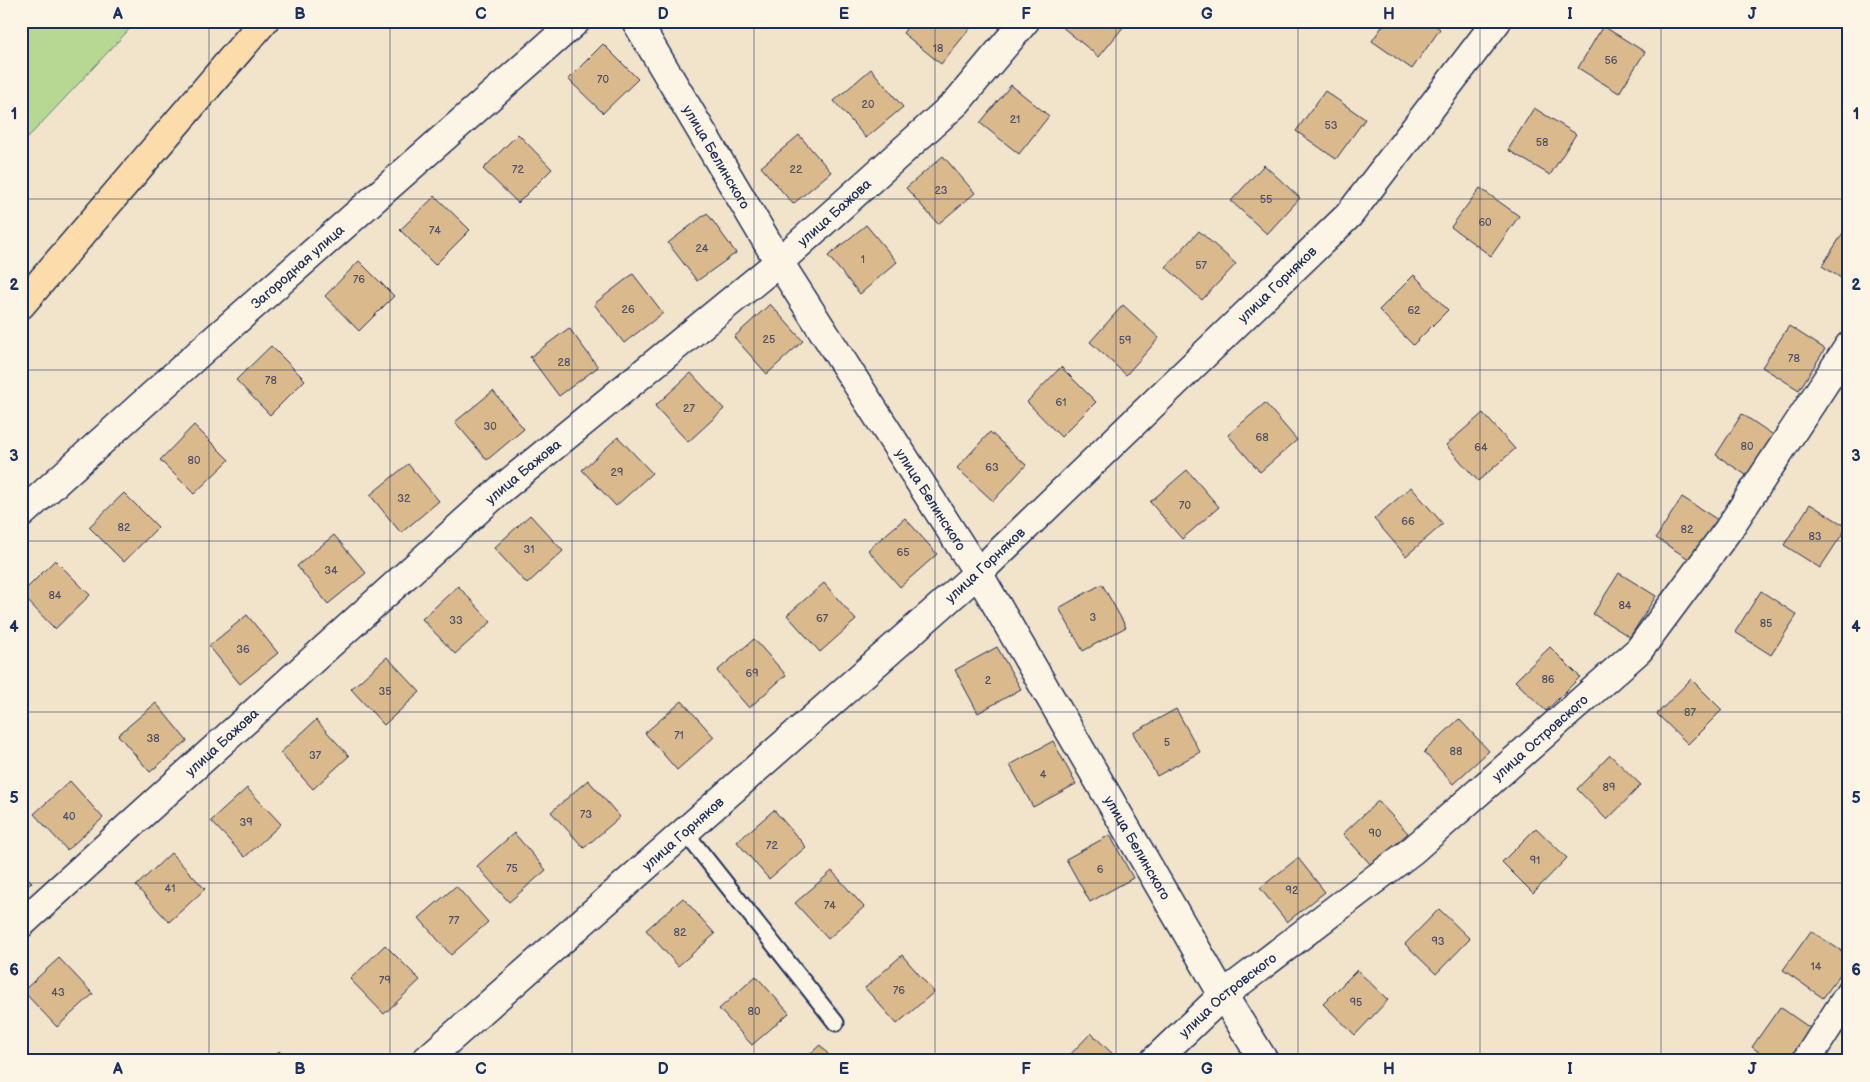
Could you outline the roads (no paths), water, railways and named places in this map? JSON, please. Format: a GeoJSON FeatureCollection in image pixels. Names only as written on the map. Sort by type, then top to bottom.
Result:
{"type":"FeatureCollection","features":[{"type":"Feature","properties":{"kind":"highway"},"geometry":{"type":"LineString","coordinates":[[21,305],[264,21]]}},
{"type":"Feature","properties":{"kind":"street","name":"Загородная улица"},"geometry":{"type":"LineString","coordinates":[[21,514],[212,342],[576,21]]}},
{"type":"Feature","properties":{"kind":"street","name":"улица Белинского"},"geometry":{"type":"LineString","coordinates":[[636,21],[779,262],[978,573],[1223,995],[1264,1061]]}},
{"type":"Feature","properties":{"kind":"street","name":"улица Бажова"},"geometry":{"type":"LineString","coordinates":[[21,924],[500,490],[779,262],[957,102],[1025,21]]}},
{"type":"Feature","properties":{"kind":"street","name":"улица Горняков"},"geometry":{"type":"LineString","coordinates":[[425,1061],[978,573],[1349,215],[1497,21]]}},
{"type":"Feature","properties":{"kind":"street","name":"улица Островского"},"geometry":{"type":"LineString","coordinates":[[1154,1061],[1223,995],[1413,850],[1639,650],[1728,530],[1849,346]]}},
{"type":"Feature","properties":{"kind":"street"},"geometry":{"type":"LineString","coordinates":[[1806,1061],[1849,994]]}},
{"type":"Feature","properties":{"kind":"lane"},"geometry":{"type":"LineString","coordinates":[[684,831],[836,1022]]}}]}
